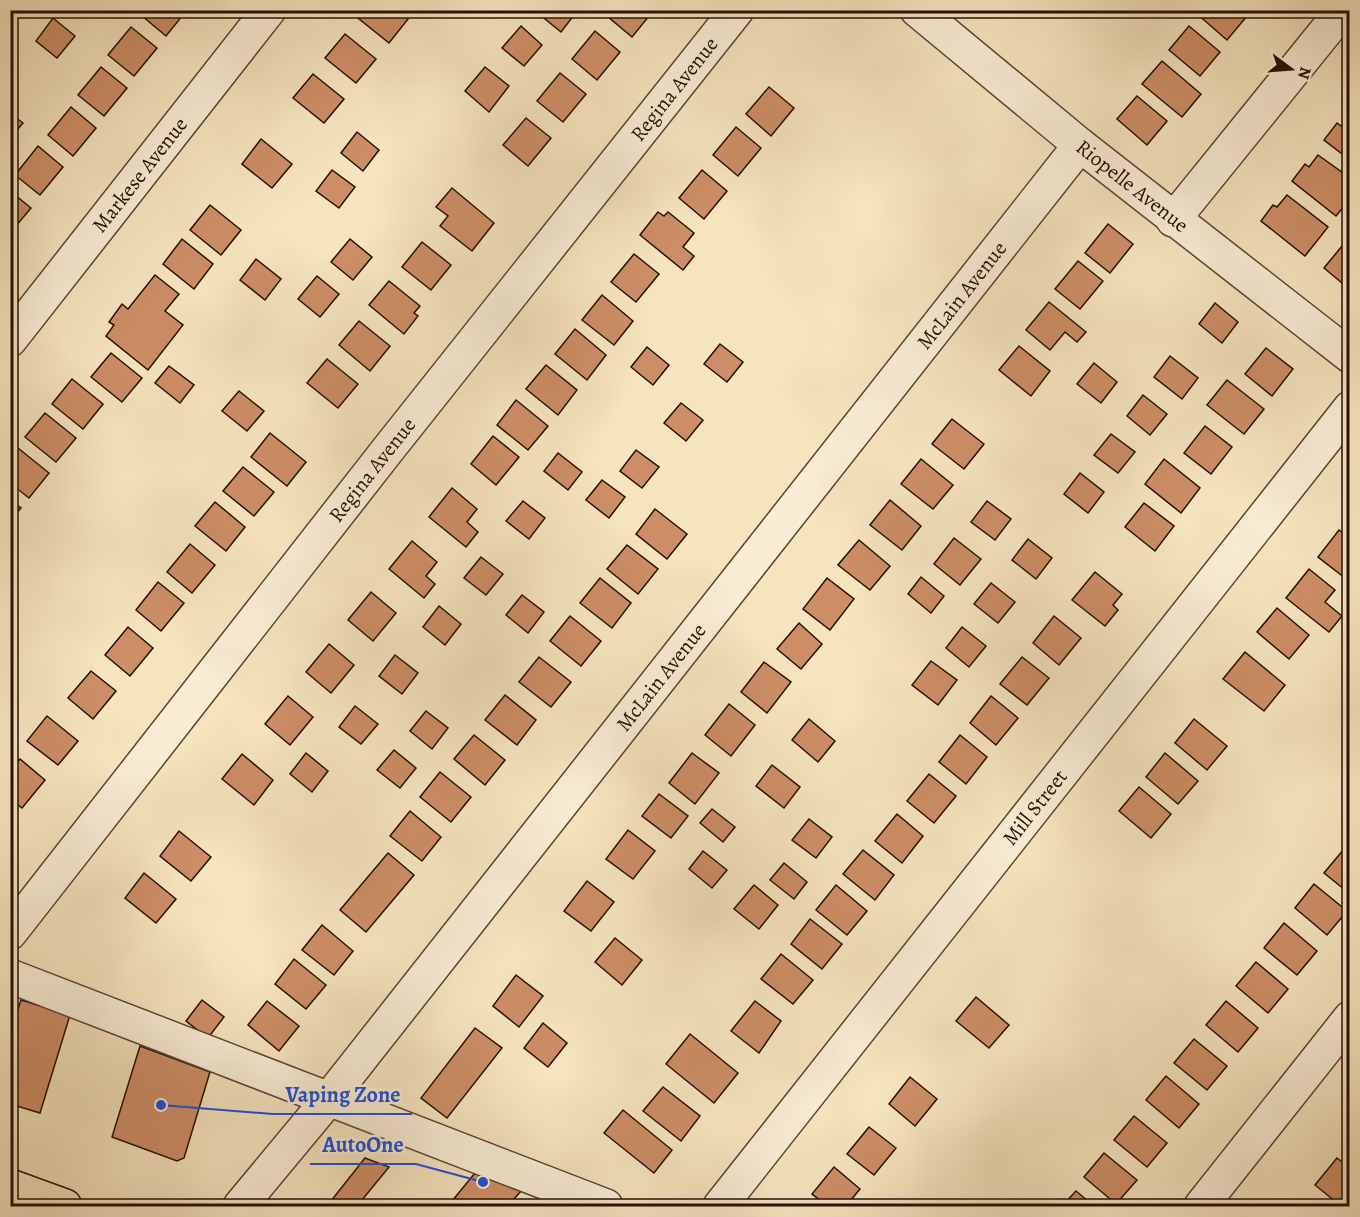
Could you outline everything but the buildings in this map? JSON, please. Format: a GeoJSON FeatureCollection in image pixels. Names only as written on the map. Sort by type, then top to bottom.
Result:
{"type":"FeatureCollection","features":[{"type":"Feature","properties":{"kind":"main road"},"geometry":{"type":"LineString","coordinates":[[10,1186],[65,1206]]}},
{"type":"Feature","properties":{"kind":"street","name":"Markese Avenue"},"geometry":{"type":"LineString","coordinates":[[10,340],[269,10]]}},
{"type":"Feature","properties":{"kind":"street","name":"Regina Avenue"},"geometry":{"type":"LineString","coordinates":[[10,933],[393,443],[737,10]]}},
{"type":"Feature","properties":{"kind":"street","name":"Riopelle Avenue"},"geometry":{"type":"LineString","coordinates":[[917,10],[1173,220],[1350,356]]}},
{"type":"Feature","properties":{"kind":"street"},"geometry":{"type":"LineString","coordinates":[[1173,220],[1343,10]]}},
{"type":"Feature","properties":{"kind":"street","name":"McLain Avenue"},"geometry":{"type":"LineString","coordinates":[[240,1206],[328,1100],[1080,145]]}},
{"type":"Feature","properties":{"kind":"street","name":"Mill Street"},"geometry":{"type":"LineString","coordinates":[[720,1206],[1350,408]]}},
{"type":"Feature","properties":{"kind":"street"},"geometry":{"type":"LineString","coordinates":[[10,976],[606,1206]]}},
{"type":"Feature","properties":{"kind":"street"},"geometry":{"type":"LineString","coordinates":[[1203,1206],[1350,1018]]}},
{"type":"Feature","properties":{"kind":"place","name":"Vaping Zone"},"geometry":{"type":"Point","coordinates":[161,1105]}},
{"type":"Feature","properties":{"kind":"place","name":"AutoOne"},"geometry":{"type":"Point","coordinates":[483,1182]}}]}
